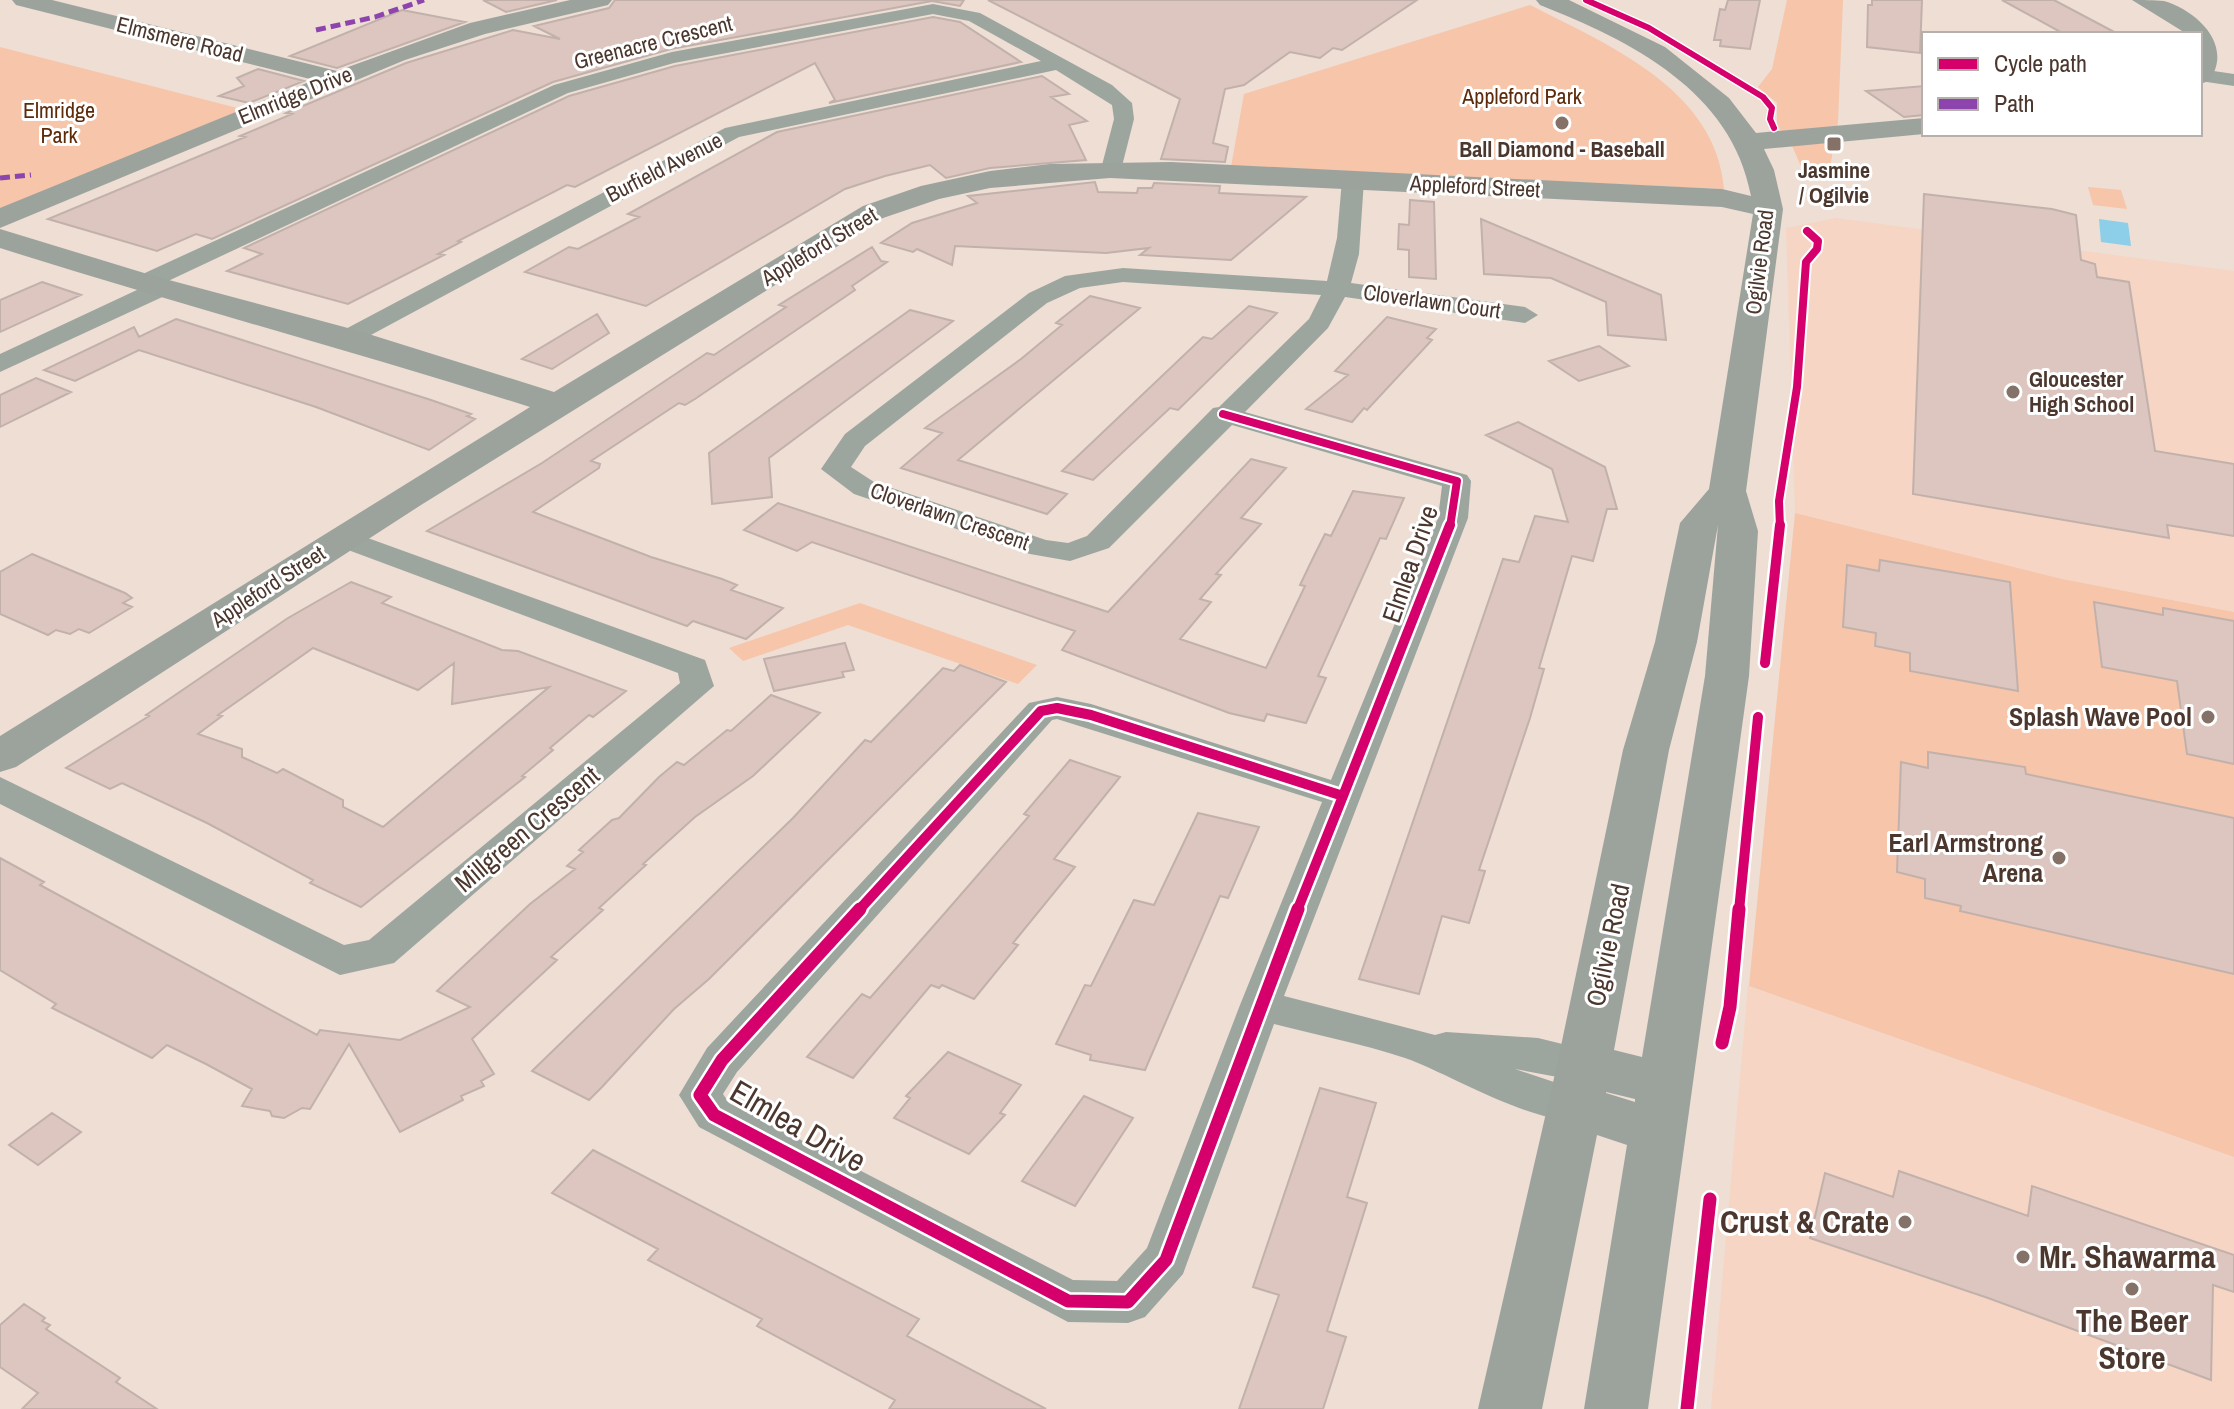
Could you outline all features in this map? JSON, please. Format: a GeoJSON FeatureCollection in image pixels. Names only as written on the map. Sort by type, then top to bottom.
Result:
{"type":"FeatureCollection","features":[{"type":"Feature","properties":{"kind":"street","name":"Elmsmere Road"},"geometry":{"type":"LineString","coordinates":[[24,0],[336,78]]}},
{"type":"Feature","properties":{"kind":"street","name":"Elmridge Drive"},"geometry":{"type":"LineString","coordinates":[[0,219],[336,78],[478,28],[600,0]]}},
{"type":"Feature","properties":{"kind":"street","name":"Ogilvie Road"},"geometry":{"type":"LineString","coordinates":[[1548,0],[1619,32],[1666,59],[1722,105],[1750,142],[1760,164],[1768,209],[1727,491],[1739,531],[1727,676],[1616,1409]]}},
{"type":"Feature","properties":{"kind":"street"},"geometry":{"type":"LineString","coordinates":[[2144,0],[2200,32]]}},
{"type":"Feature","properties":{"kind":"street","name":"Greenacre Crescent"},"geometry":{"type":"LineString","coordinates":[[0,364],[152,285],[561,89],[633,67],[933,9],[974,17],[1105,89],[1122,103],[1124,119],[1112,169]]}},
{"type":"Feature","properties":{"kind":"street"},"geometry":{"type":"LineString","coordinates":[[2202,35],[2205,40],[2202,62]]}},
{"type":"Feature","properties":{"kind":"street","name":"Burfield Avenue"},"geometry":{"type":"LineString","coordinates":[[347,338],[732,132],[1056,64]]}},
{"type":"Feature","properties":{"kind":"street"},"geometry":{"type":"LineString","coordinates":[[2202,76],[2234,80]]}},
{"type":"Feature","properties":{"kind":"street"},"geometry":{"type":"LineString","coordinates":[[1750,142],[1922,126]]}},
{"type":"Feature","properties":{"kind":"street","name":"Appleford Street"},"geometry":{"type":"LineString","coordinates":[[0,757],[343,538],[873,212],[930,192],[1060,170],[1112,169],[1722,198],[1768,209]]}},
{"type":"Feature","properties":{"kind":"street","name":"Cloverlawn Crescent"},"geometry":{"type":"LineString","coordinates":[[1339,289],[1123,275],[1074,281],[1038,298],[855,440],[835,469],[864,488],[1041,548],[1070,552],[1098,542],[1223,414],[1319,323],[1339,289],[1349,256],[1353,180]]}},
{"type":"Feature","properties":{"kind":"street"},"geometry":{"type":"LineString","coordinates":[[0,238],[152,285],[347,338],[559,405]]}},
{"type":"Feature","properties":{"kind":"street","name":"Cloverlawn Court"},"geometry":{"type":"LineString","coordinates":[[1339,289],[1525,315]]}},
{"type":"Feature","properties":{"kind":"street","name":"Elmlea Drive"},"geometry":{"type":"LineString","coordinates":[[1223,414],[1457,481],[1453,518],[1345,797],[1260,1005],[1166,1260],[1128,1302],[1068,1301],[714,1115],[700,1095],[722,1060],[1041,711],[1057,708],[1091,715],[1345,797]]}},
{"type":"Feature","properties":{"kind":"street","name":"Ogilvie Road"},"geometry":{"type":"LineString","coordinates":[[1510,1409],[1580,1085],[1646,750],[1670,665],[1699,523],[1727,491]]}},
{"type":"Feature","properties":{"kind":"street","name":"Millgreen Crescent"},"geometry":{"type":"LineString","coordinates":[[0,789],[340,960],[380,953],[697,686],[693,667],[343,538]]}},
{"type":"Feature","properties":{"kind":"street"},"geometry":{"type":"LineString","coordinates":[[1670,665],[1727,676]]}},
{"type":"Feature","properties":{"kind":"street"},"geometry":{"type":"LineString","coordinates":[[1260,1005],[1416,1045],[1529,1093],[1580,1085],[1661,1108]]}},
{"type":"Feature","properties":{"kind":"shaded area","name":"Gloucester High School"},"geometry":{"type":"Polygon","coordinates":[[[1836,218],[2234,271],[2234,612],[2062,579],[1795,513],[1786,228],[1836,218]]]}},
{"type":"Feature","properties":{"kind":"shaded area"},"geometry":{"type":"Polygon","coordinates":[[[1748,986],[2234,1157],[2234,1409],[1711,1409],[1748,986]]]}},
{"type":"Feature","properties":{"kind":"green space"},"geometry":{"type":"Polygon","coordinates":[[[1787,0],[1843,0],[1838,122],[1828,179],[1806,178],[1793,148],[1777,125],[1777,103],[1758,87],[1772,69],[1787,0]]]}},
{"type":"Feature","properties":{"kind":"green space","name":"Appleford Park"},"geometry":{"type":"Polygon","coordinates":[[[1530,5],[1624,54],[1680,97],[1701,124],[1717,154],[1724,189],[1231,167],[1244,94],[1530,5]]]}},
{"type":"Feature","properties":{"kind":"green space","name":"Elmridge Park"},"geometry":{"type":"Polygon","coordinates":[[[0,47],[245,110],[0,210],[0,47]]]}},
{"type":"Feature","properties":{"kind":"green space"},"geometry":{"type":"Polygon","coordinates":[[[2088,187],[2121,190],[2127,209],[2093,205],[2088,187]]]}},
{"type":"Feature","properties":{"kind":"green space"},"geometry":{"type":"Polygon","coordinates":[[[1795,513],[2062,579],[2234,612],[2234,1157],[1749,986],[1795,513]]]}},
{"type":"Feature","properties":{"kind":"green space"},"geometry":{"type":"Polygon","coordinates":[[[860,603],[1037,665],[1018,684],[848,625],[743,661],[729,648],[860,603]]]}},
{"type":"Feature","properties":{"kind":"water"},"geometry":{"type":"Polygon","coordinates":[[[2099,219],[2128,223],[2131,246],[2101,242],[2099,219]]]}},
{"type":"Feature","properties":{"kind":"building"},"geometry":{"type":"Polygon","coordinates":[[[483,0],[557,0],[506,12],[483,0]]]}},
{"type":"Feature","properties":{"kind":"building"},"geometry":{"type":"Polygon","coordinates":[[[615,0],[964,0],[960,6],[932,1],[671,49],[553,82],[212,239],[196,234],[157,251],[48,219],[245,137],[240,136],[292,114],[286,113],[406,63],[513,30],[560,39],[534,26],[609,8],[615,0]]]}},
{"type":"Feature","properties":{"kind":"building"},"geometry":{"type":"Polygon","coordinates":[[[988,0],[1417,0],[1342,50],[1333,48],[1320,58],[1290,52],[1244,85],[1225,89],[1213,143],[1228,147],[1225,162],[1161,159],[1180,99],[988,0]]]}},
{"type":"Feature","properties":{"kind":"building"},"geometry":{"type":"Polygon","coordinates":[[[1728,0],[1760,0],[1750,49],[1720,46],[1721,40],[1714,40],[1720,9],[1725,10],[1728,0]]]}},
{"type":"Feature","properties":{"kind":"building"},"geometry":{"type":"Polygon","coordinates":[[[1872,0],[1922,0],[1920,53],[1867,47],[1868,5],[1872,5],[1872,0]]]}},
{"type":"Feature","properties":{"kind":"building"},"geometry":{"type":"Polygon","coordinates":[[[2002,0],[2054,0],[2114,32],[2060,32],[2002,0]]]}},
{"type":"Feature","properties":{"kind":"building"},"geometry":{"type":"Polygon","coordinates":[[[402,10],[465,22],[337,68],[290,56],[402,10]]]}},
{"type":"Feature","properties":{"kind":"building"},"geometry":{"type":"Polygon","coordinates":[[[933,17],[960,22],[1021,62],[829,103],[835,100],[815,63],[575,187],[567,185],[458,241],[461,242],[438,254],[444,255],[348,304],[227,271],[262,254],[244,248],[569,96],[675,66],[933,17]]]}},
{"type":"Feature","properties":{"kind":"building"},"geometry":{"type":"Polygon","coordinates":[[[258,69],[304,81],[249,103],[219,96],[244,86],[237,78],[258,69]]]}},
{"type":"Feature","properties":{"kind":"building"},"geometry":{"type":"Polygon","coordinates":[[[1042,76],[1069,94],[1051,97],[1087,121],[1069,125],[1086,160],[990,168],[946,178],[930,165],[845,189],[646,306],[525,272],[569,247],[578,249],[639,217],[628,214],[777,132],[1042,76]]]}},
{"type":"Feature","properties":{"kind":"building"},"geometry":{"type":"Polygon","coordinates":[[[1922,86],[1922,115],[1904,117],[1866,91],[1922,86]]]}},
{"type":"Feature","properties":{"kind":"building"},"geometry":{"type":"Polygon","coordinates":[[[1095,182],[1098,192],[1137,193],[1138,188],[1152,188],[1154,183],[1220,186],[1219,193],[1306,197],[1231,260],[1140,255],[1149,248],[1106,253],[955,246],[952,265],[917,249],[913,252],[881,243],[912,223],[977,203],[968,196],[1095,182]]]}},
{"type":"Feature","properties":{"kind":"building"},"geometry":{"type":"Polygon","coordinates":[[[1924,194],[2052,209],[2076,215],[2081,260],[2095,264],[2097,277],[2129,282],[2155,451],[2234,464],[2234,536],[2167,525],[2169,538],[1913,494],[1924,194]]]}},
{"type":"Feature","properties":{"kind":"building"},"geometry":{"type":"Polygon","coordinates":[[[1410,200],[1434,202],[1436,279],[1409,277],[1409,250],[1398,249],[1399,224],[1409,225],[1410,200]]]}},
{"type":"Feature","properties":{"kind":"building"},"geometry":{"type":"Polygon","coordinates":[[[1481,219],[1661,295],[1666,340],[1608,335],[1606,302],[1551,278],[1484,274],[1481,219]]]}},
{"type":"Feature","properties":{"kind":"building"},"geometry":{"type":"Polygon","coordinates":[[[872,247],[881,261],[887,262],[852,286],[855,290],[695,399],[685,405],[679,403],[591,461],[600,464],[599,468],[533,512],[651,557],[722,579],[737,585],[731,590],[783,608],[746,639],[693,621],[687,626],[427,531],[542,463],[707,353],[714,355],[786,307],[779,305],[872,247]]]}},
{"type":"Feature","properties":{"kind":"building"},"geometry":{"type":"Polygon","coordinates":[[[42,282],[81,295],[0,332],[0,300],[42,282]]]}},
{"type":"Feature","properties":{"kind":"building"},"geometry":{"type":"Polygon","coordinates":[[[1090,296],[1140,308],[958,460],[1067,494],[1047,514],[901,468],[942,433],[925,428],[1021,359],[1062,325],[1056,323],[1090,296]]]}},
{"type":"Feature","properties":{"kind":"building"},"geometry":{"type":"Polygon","coordinates":[[[1249,306],[1277,313],[1178,410],[1170,408],[1093,480],[1062,471],[1203,337],[1212,339],[1249,306]]]}},
{"type":"Feature","properties":{"kind":"building"},"geometry":{"type":"Polygon","coordinates":[[[910,310],[953,321],[769,458],[772,497],[712,504],[709,453],[910,310]]]}},
{"type":"Feature","properties":{"kind":"building"},"geometry":{"type":"Polygon","coordinates":[[[597,314],[609,333],[552,369],[522,359],[597,314]]]}},
{"type":"Feature","properties":{"kind":"building"},"geometry":{"type":"Polygon","coordinates":[[[1387,317],[1436,329],[1427,338],[1432,340],[1352,422],[1306,409],[1348,375],[1335,371],[1387,317]]]}},
{"type":"Feature","properties":{"kind":"building"},"geometry":{"type":"Polygon","coordinates":[[[176,319],[431,400],[471,414],[467,416],[475,419],[429,450],[316,407],[139,350],[75,381],[44,370],[134,327],[139,337],[176,319]]]}},
{"type":"Feature","properties":{"kind":"building"},"geometry":{"type":"Polygon","coordinates":[[[1599,346],[1629,366],[1579,381],[1549,361],[1599,346]]]}},
{"type":"Feature","properties":{"kind":"building"},"geometry":{"type":"Polygon","coordinates":[[[36,378],[71,392],[0,427],[0,395],[36,378]]]}},
{"type":"Feature","properties":{"kind":"building"},"geometry":{"type":"Polygon","coordinates":[[[1518,422],[1605,467],[1617,509],[1607,509],[1593,561],[1572,556],[1539,668],[1544,669],[1530,718],[1479,870],[1485,871],[1469,923],[1442,916],[1419,994],[1359,979],[1503,559],[1519,562],[1535,516],[1568,522],[1552,469],[1486,435],[1518,422]]]}},
{"type":"Feature","properties":{"kind":"building"},"geometry":{"type":"Polygon","coordinates":[[[1251,459],[1286,468],[1241,518],[1261,524],[1216,574],[1221,575],[1200,599],[1211,602],[1180,639],[1266,668],[1305,586],[1300,585],[1312,560],[1325,534],[1331,536],[1353,491],[1404,498],[1386,539],[1380,538],[1318,676],[1326,678],[1306,723],[1267,714],[1264,721],[1229,713],[1062,650],[1075,631],[812,542],[797,551],[744,530],[778,503],[1108,612],[1251,459]]]}},
{"type":"Feature","properties":{"kind":"building"},"geometry":{"type":"Polygon","coordinates":[[[32,554],[125,593],[132,598],[123,603],[132,607],[89,633],[79,629],[70,634],[56,630],[48,635],[0,614],[0,572],[32,554]]]}},
{"type":"Feature","properties":{"kind":"building"},"geometry":{"type":"Polygon","coordinates":[[[1880,560],[2010,582],[2018,691],[1910,671],[1910,653],[1875,646],[1876,633],[1843,627],[1847,565],[1879,571],[1880,560]]]}},
{"type":"Feature","properties":{"kind":"building"},"geometry":{"type":"Polygon","coordinates":[[[351,582],[391,597],[382,603],[502,650],[518,651],[626,691],[593,717],[589,715],[550,748],[553,750],[522,776],[525,777],[361,907],[310,883],[313,880],[207,823],[122,783],[110,789],[66,768],[149,716],[146,715],[288,618],[351,582]],[[313,648],[218,715],[222,716],[198,734],[242,749],[242,757],[277,773],[283,769],[343,800],[343,807],[383,827],[549,687],[452,704],[454,663],[418,690],[313,648]]]}},
{"type":"Feature","properties":{"kind":"building","name":"Splash Wave Pool"},"geometry":{"type":"Polygon","coordinates":[[[2094,602],[2163,615],[2163,608],[2234,621],[2234,764],[2187,754],[2177,681],[2102,667],[2094,602]]]}},
{"type":"Feature","properties":{"kind":"building"},"geometry":{"type":"Polygon","coordinates":[[[845,643],[854,670],[842,672],[844,677],[774,691],[764,659],[845,643]]]}},
{"type":"Feature","properties":{"kind":"building"},"geometry":{"type":"Polygon","coordinates":[[[960,665],[1006,682],[709,979],[674,1009],[589,1100],[532,1071],[793,818],[865,740],[871,742],[943,668],[954,671],[960,665]]]}},
{"type":"Feature","properties":{"kind":"building"},"geometry":{"type":"Polygon","coordinates":[[[771,695],[820,713],[753,776],[695,817],[643,864],[646,865],[599,908],[603,910],[551,957],[557,960],[472,1039],[494,1074],[481,1081],[484,1086],[400,1132],[349,1044],[310,1109],[302,1108],[284,1118],[272,1116],[270,1111],[242,1106],[252,1089],[206,1064],[167,1045],[152,1058],[52,1008],[56,1004],[0,970],[0,858],[44,882],[40,885],[317,1035],[320,1030],[400,1040],[470,1007],[437,991],[530,904],[575,869],[567,866],[583,852],[579,850],[612,820],[619,818],[659,777],[677,762],[684,765],[727,730],[731,731],[771,695]]]}},
{"type":"Feature","properties":{"kind":"building","name":"Earl Armstrong Arena"},"geometry":{"type":"Polygon","coordinates":[[[1928,752],[2025,767],[2026,774],[2234,818],[2234,974],[1960,911],[1961,906],[1925,898],[1925,879],[1897,872],[1901,762],[1928,768],[1928,752]]]}},
{"type":"Feature","properties":{"kind":"building"},"geometry":{"type":"Polygon","coordinates":[[[1070,760],[1120,777],[1054,859],[1075,867],[1013,943],[1018,945],[974,999],[942,985],[939,988],[931,985],[853,1078],[807,1057],[862,994],[870,998],[1029,816],[1024,814],[1070,760]]]}},
{"type":"Feature","properties":{"kind":"building"},"geometry":{"type":"Polygon","coordinates":[[[1198,813],[1259,827],[1228,898],[1220,896],[1145,1070],[1090,1060],[1091,1055],[1056,1044],[1085,985],[1091,986],[1134,900],[1154,905],[1198,813]]]}},
{"type":"Feature","properties":{"kind":"building"},"geometry":{"type":"Polygon","coordinates":[[[948,1052],[1021,1085],[1000,1113],[1005,1115],[969,1154],[894,1118],[910,1098],[906,1096],[948,1052]]]}},
{"type":"Feature","properties":{"kind":"building"},"geometry":{"type":"Polygon","coordinates":[[[1320,1088],[1376,1103],[1347,1197],[1367,1203],[1327,1331],[1346,1337],[1323,1409],[1239,1409],[1279,1295],[1253,1287],[1320,1088]]]}},
{"type":"Feature","properties":{"kind":"building"},"geometry":{"type":"Polygon","coordinates":[[[1084,1096],[1133,1118],[1075,1206],[1022,1181],[1084,1096]]]}},
{"type":"Feature","properties":{"kind":"building"},"geometry":{"type":"Polygon","coordinates":[[[52,1113],[81,1132],[38,1165],[9,1145],[52,1113]]]}},
{"type":"Feature","properties":{"kind":"building"},"geometry":{"type":"Polygon","coordinates":[[[593,1150],[919,1319],[907,1336],[1046,1409],[889,1409],[895,1400],[757,1326],[762,1319],[648,1260],[658,1249],[552,1193],[593,1150]]]}},
{"type":"Feature","properties":{"kind":"building"},"geometry":{"type":"Polygon","coordinates":[[[1899,1171],[2028,1216],[2032,1186],[2234,1255],[2234,1292],[2213,1285],[2211,1380],[1988,1298],[1810,1238],[1825,1173],[1893,1197],[1899,1171]]]}},
{"type":"Feature","properties":{"kind":"building"},"geometry":{"type":"Polygon","coordinates":[[[24,1304],[45,1318],[42,1321],[50,1325],[46,1329],[120,1378],[116,1382],[157,1409],[22,1409],[38,1393],[0,1367],[0,1325],[24,1304]]]}},
{"type":"Feature","properties":{"kind":"marked path"},"geometry":{"type":"LineString","coordinates":[[316,30],[375,17],[424,0]]}},
{"type":"Feature","properties":{"kind":"marked path"},"geometry":{"type":"LineString","coordinates":[[0,178],[31,175]]}},
{"type":"Feature","properties":{"kind":"cycle path"},"geometry":{"type":"LineString","coordinates":[[1586,0],[1649,28],[1763,97],[1772,108],[1770,119],[1774,128]]}},
{"type":"Feature","properties":{"kind":"cycle path"},"geometry":{"type":"LineString","coordinates":[[1765,663],[1781,539],[1779,501],[1797,387],[1806,262],[1817,249],[1818,241],[1807,231]]}},
{"type":"Feature","properties":{"kind":"cycle path"},"geometry":{"type":"LineString","coordinates":[[1223,414],[1457,481],[1453,518],[1260,1005],[1166,1260],[1128,1302],[1068,1301],[714,1115],[700,1095],[722,1060],[1041,711],[1057,708],[1091,715],[1345,797]]}},
{"type":"Feature","properties":{"kind":"cycle path"},"geometry":{"type":"LineString","coordinates":[[1722,1043],[1730,1007],[1758,717]]}},
{"type":"Feature","properties":{"kind":"cycle path"},"geometry":{"type":"LineString","coordinates":[[1687,1409],[1710,1199]]}},
{"type":"Feature","properties":{"kind":"place","name":"Ball Diamond - Baseball"},"geometry":{"type":"Point","coordinates":[1562,123]}},
{"type":"Feature","properties":{"kind":"place","name":"Jasmine / Ogilvie"},"geometry":{"type":"Point","coordinates":[1834,144]}},
{"type":"Feature","properties":{"kind":"place","name":"Gloucester High School"},"geometry":{"type":"Point","coordinates":[2013,392]}},
{"type":"Feature","properties":{"kind":"place","name":"Splash Wave Pool"},"geometry":{"type":"Point","coordinates":[2208,717]}},
{"type":"Feature","properties":{"kind":"place","name":"Earl Armstrong Arena"},"geometry":{"type":"Point","coordinates":[2059,858]}},
{"type":"Feature","properties":{"kind":"place","name":"Crust & Crate"},"geometry":{"type":"Point","coordinates":[1905,1222]}},
{"type":"Feature","properties":{"kind":"place","name":"Mr. Shawarma"},"geometry":{"type":"Point","coordinates":[2023,1257]}},
{"type":"Feature","properties":{"kind":"place","name":"The Beer Store"},"geometry":{"type":"Point","coordinates":[2132,1289]}}]}
